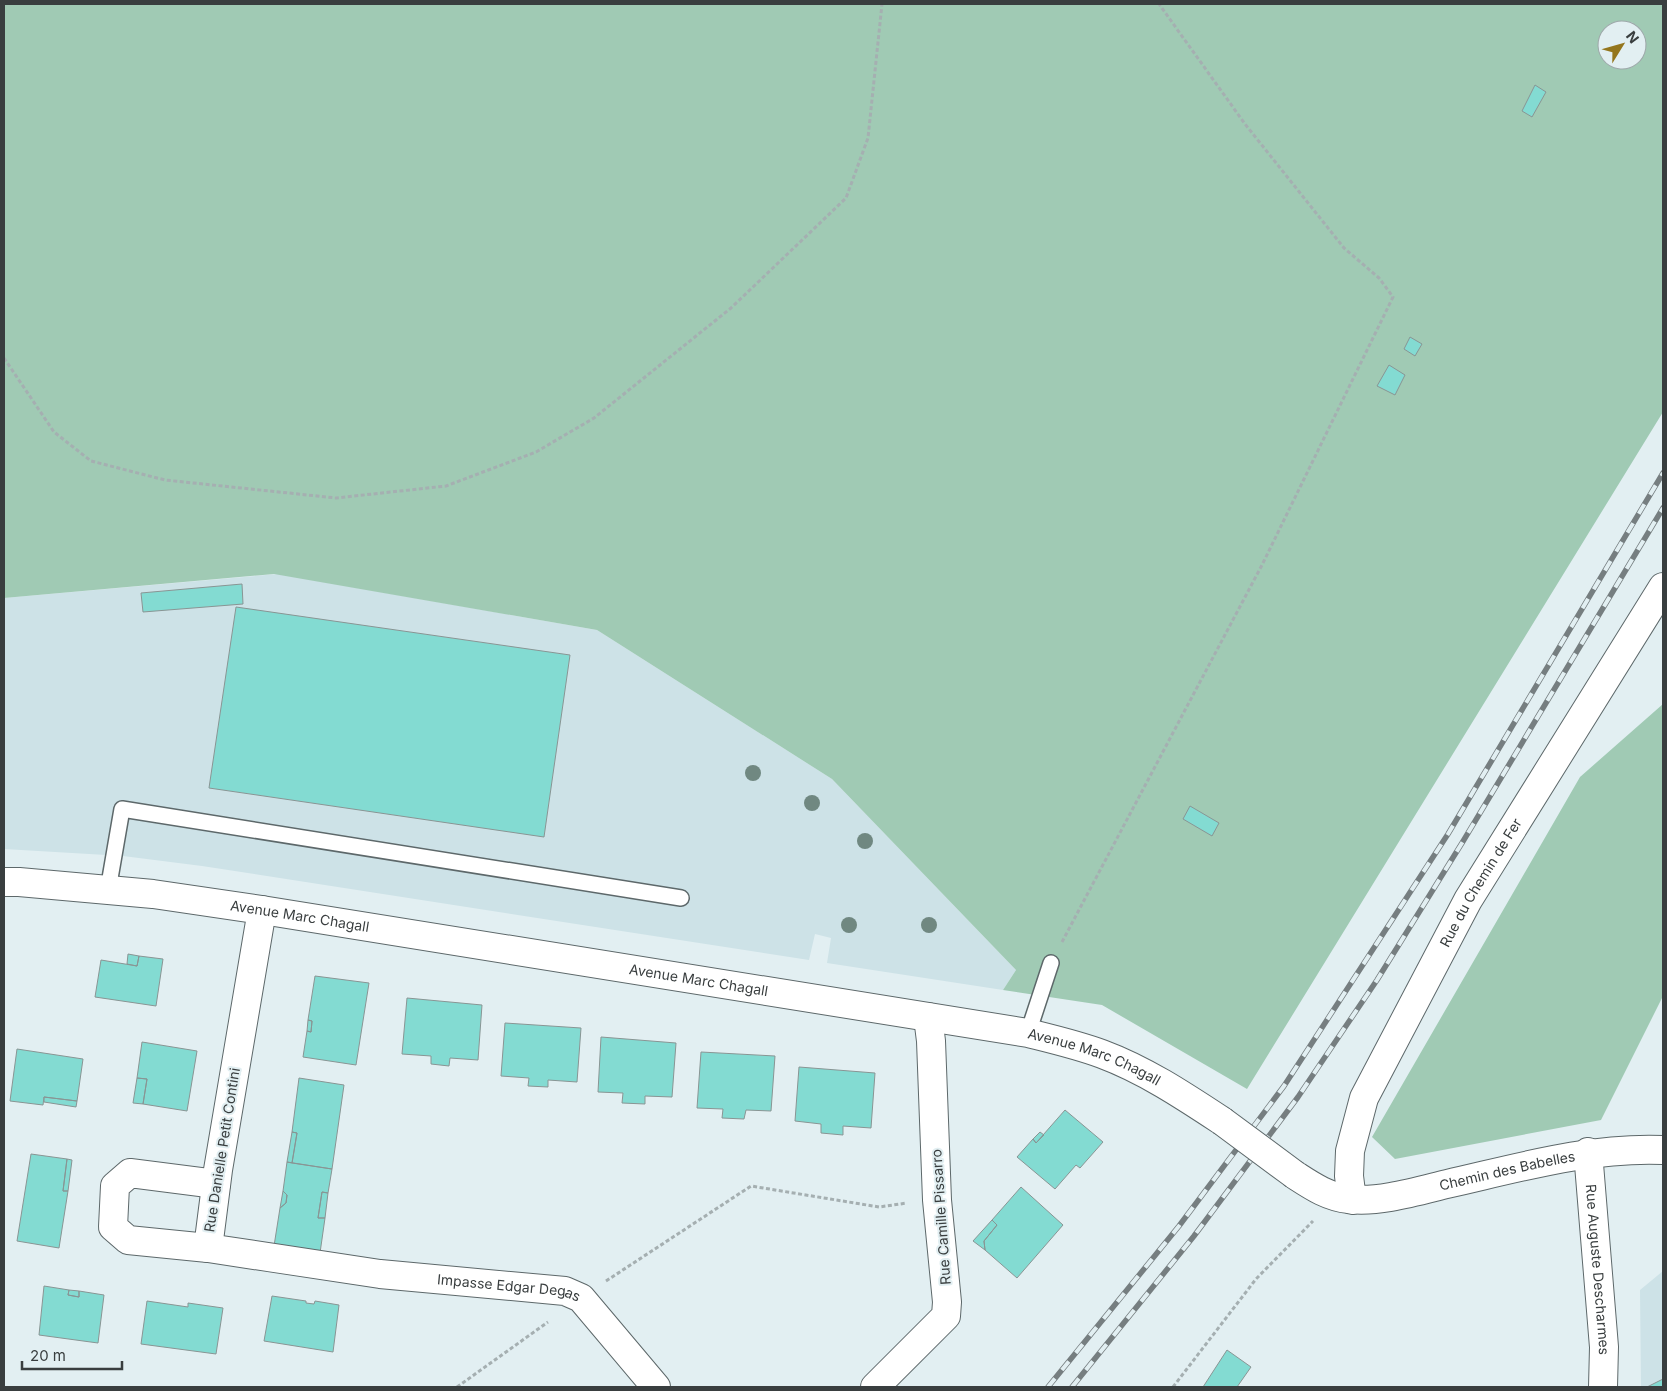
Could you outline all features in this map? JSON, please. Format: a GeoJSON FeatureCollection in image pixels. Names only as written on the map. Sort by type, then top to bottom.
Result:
{"type":"FeatureCollection","features":[{"type":"Feature","properties":{"kind":"street","name":"Rue du Chemin de Fer"},"geometry":{"type":"LineString","coordinates":[[1344,1198],[1349,1176],[1350,1151],[1364,1098],[1468,900],[1663,587]]}},
{"type":"Feature","properties":{"kind":"street","name":"Avenue Marc Chagall"},"geometry":{"type":"LineString","coordinates":[[4,882],[153,894],[262,910],[1028,1033],[1102,1054],[1137,1069],[1187,1097],[1294,1175],[1319,1190],[1344,1198]]}},
{"type":"Feature","properties":{"kind":"street","name":"Rue Danielle Petit Contini"},"geometry":{"type":"LineString","coordinates":[[262,910],[216,1184],[208,1248],[380,1274]]}},
{"type":"Feature","properties":{"kind":"street","name":"Rue Camille Pissarro"},"geometry":{"type":"LineString","coordinates":[[875,1387],[946,1316],[947,1302],[937,1200],[931,1041],[928,1017]]}},
{"type":"Feature","properties":{"kind":"street","name":"Chemin des Babelles"},"geometry":{"type":"LineString","coordinates":[[1344,1198],[1388,1196],[1588,1152],[1640,1149],[1663,1150]]}},
{"type":"Feature","properties":{"kind":"street","name":"Rue Auguste Descharmes"},"geometry":{"type":"LineString","coordinates":[[1588,1152],[1604,1347],[1603,1387]]}},
{"type":"Feature","properties":{"kind":"street"},"geometry":{"type":"LineString","coordinates":[[208,1248],[128,1240],[112,1228],[115,1186],[130,1173],[216,1184]]}},
{"type":"Feature","properties":{"kind":"street","name":"Impasse Edgar Degas"},"geometry":{"type":"LineString","coordinates":[[380,1274],[565,1291],[581,1298],[656,1387]]}},
{"type":"Feature","properties":{"kind":"lane"},"geometry":{"type":"LineString","coordinates":[[108,890],[122,809],[681,898]]}},
{"type":"Feature","properties":{"kind":"lane"},"geometry":{"type":"LineString","coordinates":[[1028,1033],[1051,963]]}},
{"type":"Feature","properties":{"kind":"path"},"geometry":{"type":"LineString","coordinates":[[4,358],[54,432],[91,460],[165,480],[336,498],[446,486],[536,452],[594,418],[731,308],[846,198],[868,138],[882,4]]}},
{"type":"Feature","properties":{"kind":"path"},"geometry":{"type":"LineString","coordinates":[[1051,963],[1262,565],[1394,297],[1379,278],[1344,248],[1245,124],[1159,4]]}},
{"type":"Feature","properties":{"kind":"path"},"geometry":{"type":"LineString","coordinates":[[457,1387],[581,1298],[751,1186],[879,1207],[937,1200]]}},
{"type":"Feature","properties":{"kind":"path"},"geometry":{"type":"LineString","coordinates":[[1173,1387],[1256,1279],[1344,1198]]}},
{"type":"Feature","properties":{"kind":"shaded area"},"geometry":{"type":"Polygon","coordinates":[[[278,574],[597,630],[832,779],[1016,970],[1003,990],[827,963],[831,938],[815,934],[809,960],[202,866],[123,856],[4,849],[4,598],[278,574]]]}},
{"type":"Feature","properties":{"kind":"shaded area"},"geometry":{"type":"Polygon","coordinates":[[[1663,1271],[1663,1387],[1641,1387],[1640,1290],[1663,1271]]]}},
{"type":"Feature","properties":{"kind":"green space"},"geometry":{"type":"Polygon","coordinates":[[[4,4],[1663,4],[1663,412],[1247,1089],[1102,1005],[1003,990],[1016,970],[832,779],[597,630],[274,574],[4,598],[4,4]]]}},
{"type":"Feature","properties":{"kind":"green space"},"geometry":{"type":"Polygon","coordinates":[[[1663,704],[1663,996],[1601,1120],[1395,1159],[1372,1137],[1580,777],[1663,704]]]}},
{"type":"Feature","properties":{"kind":"building"},"geometry":{"type":"Polygon","coordinates":[[[1535,85],[1546,92],[1532,117],[1522,111],[1535,85]]]}},
{"type":"Feature","properties":{"kind":"building"},"geometry":{"type":"Polygon","coordinates":[[[1410,337],[1422,344],[1415,356],[1404,349],[1410,337]]]}},
{"type":"Feature","properties":{"kind":"building"},"geometry":{"type":"Polygon","coordinates":[[[1389,365],[1405,375],[1395,395],[1377,386],[1389,365]]]}},
{"type":"Feature","properties":{"kind":"building"},"geometry":{"type":"Polygon","coordinates":[[[242,584],[243,604],[143,612],[141,593],[242,584]]]}},
{"type":"Feature","properties":{"kind":"building"},"geometry":{"type":"Polygon","coordinates":[[[236,607],[570,655],[544,837],[209,788],[236,607]]]}},
{"type":"Feature","properties":{"kind":"building"},"geometry":{"type":"Polygon","coordinates":[[[1190,806],[1219,823],[1212,836],[1183,819],[1190,806]]]}},
{"type":"Feature","properties":{"kind":"building"},"geometry":{"type":"Polygon","coordinates":[[[128,954],[139,956],[137,966],[127,964],[128,954]]]}},
{"type":"Feature","properties":{"kind":"building"},"geometry":{"type":"Polygon","coordinates":[[[139,956],[163,959],[156,1006],[95,997],[101,960],[137,966],[139,956]]]}},
{"type":"Feature","properties":{"kind":"building"},"geometry":{"type":"Polygon","coordinates":[[[315,976],[369,983],[356,1065],[303,1057],[307,1031],[311,1032],[312,1021],[308,1020],[315,976]]]}},
{"type":"Feature","properties":{"kind":"building"},"geometry":{"type":"Polygon","coordinates":[[[407,998],[482,1005],[478,1060],[450,1058],[449,1066],[431,1064],[431,1056],[402,1054],[407,998]]]}},
{"type":"Feature","properties":{"kind":"building"},"geometry":{"type":"Polygon","coordinates":[[[308,1020],[312,1021],[311,1032],[307,1031],[308,1020]]]}},
{"type":"Feature","properties":{"kind":"building"},"geometry":{"type":"Polygon","coordinates":[[[505,1023],[581,1028],[577,1082],[548,1080],[548,1087],[528,1086],[529,1078],[501,1076],[505,1023]]]}},
{"type":"Feature","properties":{"kind":"building"},"geometry":{"type":"Polygon","coordinates":[[[601,1037],[676,1043],[672,1097],[645,1096],[645,1104],[622,1103],[623,1093],[598,1092],[601,1037]]]}},
{"type":"Feature","properties":{"kind":"building"},"geometry":{"type":"Polygon","coordinates":[[[142,1042],[197,1051],[187,1111],[143,1104],[147,1079],[137,1078],[142,1042]]]}},
{"type":"Feature","properties":{"kind":"building"},"geometry":{"type":"Polygon","coordinates":[[[17,1049],[83,1059],[77,1101],[44,1097],[43,1105],[10,1101],[17,1049]]]}},
{"type":"Feature","properties":{"kind":"building"},"geometry":{"type":"Polygon","coordinates":[[[701,1052],[775,1056],[771,1111],[746,1110],[744,1119],[722,1118],[723,1109],[697,1108],[701,1052]]]}},
{"type":"Feature","properties":{"kind":"building"},"geometry":{"type":"Polygon","coordinates":[[[799,1067],[875,1073],[871,1128],[843,1126],[843,1135],[821,1133],[821,1124],[795,1121],[799,1067]]]}},
{"type":"Feature","properties":{"kind":"building"},"geometry":{"type":"Polygon","coordinates":[[[137,1078],[147,1079],[143,1104],[133,1103],[137,1078]]]}},
{"type":"Feature","properties":{"kind":"building"},"geometry":{"type":"Polygon","coordinates":[[[299,1078],[344,1085],[332,1169],[292,1163],[297,1133],[292,1132],[299,1078]]]}},
{"type":"Feature","properties":{"kind":"building"},"geometry":{"type":"Polygon","coordinates":[[[44,1097],[77,1101],[76,1107],[44,1102],[44,1097]]]}},
{"type":"Feature","properties":{"kind":"building"},"geometry":{"type":"Polygon","coordinates":[[[1065,1110],[1103,1142],[1080,1168],[1076,1165],[1055,1189],[1017,1157],[1033,1139],[1036,1143],[1065,1110]]]}},
{"type":"Feature","properties":{"kind":"building"},"geometry":{"type":"Polygon","coordinates":[[[292,1132],[297,1133],[292,1163],[287,1162],[292,1132]]]}},
{"type":"Feature","properties":{"kind":"building"},"geometry":{"type":"Polygon","coordinates":[[[1040,1132],[1044,1135],[1036,1143],[1033,1139],[1040,1132]]]}},
{"type":"Feature","properties":{"kind":"building"},"geometry":{"type":"Polygon","coordinates":[[[31,1154],[67,1159],[63,1191],[68,1191],[59,1248],[17,1241],[31,1154]]]}},
{"type":"Feature","properties":{"kind":"building"},"geometry":{"type":"Polygon","coordinates":[[[67,1159],[72,1160],[68,1191],[63,1191],[67,1159]]]}},
{"type":"Feature","properties":{"kind":"building"},"geometry":{"type":"Polygon","coordinates":[[[287,1162],[332,1169],[328,1193],[322,1192],[318,1218],[325,1218],[320,1253],[274,1246],[280,1208],[286,1203],[287,1195],[283,1191],[287,1162]]]}},
{"type":"Feature","properties":{"kind":"building"},"geometry":{"type":"Polygon","coordinates":[[[1021,1187],[1063,1225],[1017,1278],[985,1250],[984,1241],[997,1225],[992,1220],[1021,1187]]]}},
{"type":"Feature","properties":{"kind":"building"},"geometry":{"type":"Polygon","coordinates":[[[283,1191],[287,1195],[286,1203],[280,1208],[283,1191]]]}},
{"type":"Feature","properties":{"kind":"building"},"geometry":{"type":"Polygon","coordinates":[[[322,1192],[328,1193],[325,1218],[318,1218],[322,1192]]]}},
{"type":"Feature","properties":{"kind":"building"},"geometry":{"type":"Polygon","coordinates":[[[992,1220],[997,1225],[984,1241],[985,1250],[973,1241],[992,1220]]]}},
{"type":"Feature","properties":{"kind":"building"},"geometry":{"type":"Polygon","coordinates":[[[44,1286],[69,1290],[68,1295],[79,1297],[79,1291],[104,1295],[98,1343],[39,1335],[44,1286]]]}},
{"type":"Feature","properties":{"kind":"building"},"geometry":{"type":"Polygon","coordinates":[[[69,1290],[79,1291],[79,1297],[68,1295],[69,1290]]]}},
{"type":"Feature","properties":{"kind":"building"},"geometry":{"type":"Polygon","coordinates":[[[272,1296],[306,1301],[306,1303],[314,1304],[315,1301],[339,1305],[333,1352],[264,1341],[272,1296]]]}},
{"type":"Feature","properties":{"kind":"building"},"geometry":{"type":"Polygon","coordinates":[[[147,1301],[188,1307],[188,1303],[223,1308],[216,1354],[141,1344],[147,1301]]]}},
{"type":"Feature","properties":{"kind":"building"},"geometry":{"type":"Polygon","coordinates":[[[1227,1350],[1251,1367],[1237,1387],[1203,1387],[1227,1350]]]}},
{"type":"Feature","properties":{"kind":"building"},"geometry":{"type":"Polygon","coordinates":[[[1663,1379],[1663,1387],[1647,1387],[1663,1379]]]}},
{"type":"Feature","properties":{"kind":"railway"},"geometry":{"type":"LineString","coordinates":[[1048,1387],[1179,1226],[1284,1086],[1448,834],[1663,473]]}},
{"type":"Feature","properties":{"kind":"railway"},"geometry":{"type":"LineString","coordinates":[[1072,1387],[1194,1236],[1298,1097],[1377,980],[1462,843],[1663,508]]}}]}
